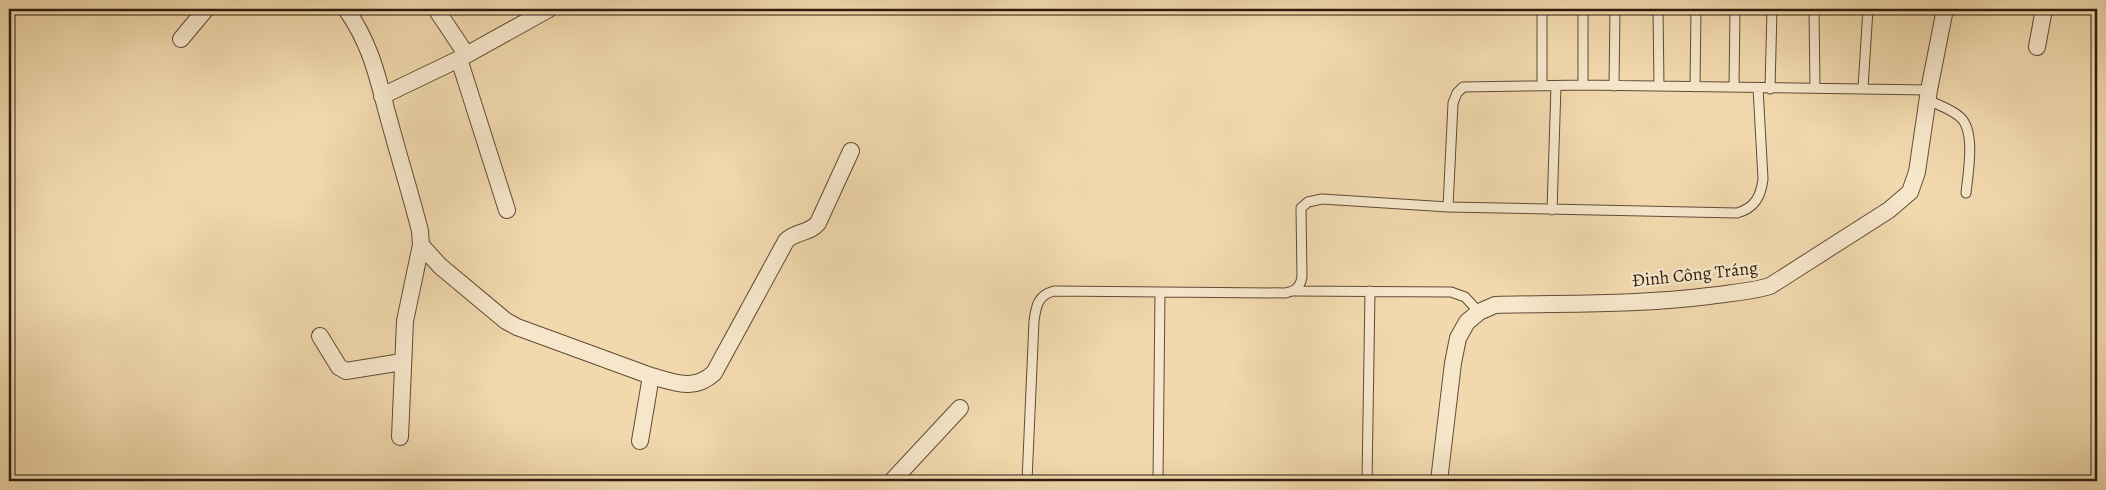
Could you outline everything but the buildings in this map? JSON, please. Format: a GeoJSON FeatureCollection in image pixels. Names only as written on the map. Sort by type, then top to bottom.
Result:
{"type":"FeatureCollection","features":[{"type":"Feature","properties":{"kind":"street"},"geometry":{"type":"LineString","coordinates":[[181,39],[206,9]]}},
{"type":"Feature","properties":{"kind":"street"},"geometry":{"type":"LineString","coordinates":[[346,9],[358,25],[374,62],[420,231],[421,245],[407,306],[402,362],[400,437]]}},
{"type":"Feature","properties":{"kind":"street"},"geometry":{"type":"LineString","coordinates":[[436,9],[463,56],[507,210]]}},
{"type":"Feature","properties":{"kind":"street"},"geometry":{"type":"LineString","coordinates":[[382,96],[463,56],[549,9]]}},
{"type":"Feature","properties":{"kind":"street","name":"Đinh Công Tráng"},"geometry":{"type":"LineString","coordinates":[[1439,481],[1453,363],[1458,338],[1467,322],[1479,312],[1495,304],[1669,300],[1757,290],[1770,286],[1889,210],[1910,192],[1917,172],[1945,9]]}},
{"type":"Feature","properties":{"kind":"street"},"geometry":{"type":"LineString","coordinates":[[2038,47],[2044,9]]}},
{"type":"Feature","properties":{"kind":"street"},"geometry":{"type":"LineString","coordinates":[[421,245],[440,266],[506,321],[517,327],[651,376],[690,385],[706,381],[714,373],[786,241],[795,235],[809,231],[818,223],[851,152]]}},
{"type":"Feature","properties":{"kind":"street"},"geometry":{"type":"LineString","coordinates":[[320,336],[339,367],[346,371],[402,362]]}},
{"type":"Feature","properties":{"kind":"street"},"geometry":{"type":"LineString","coordinates":[[640,441],[651,376]]}},
{"type":"Feature","properties":{"kind":"street"},"geometry":{"type":"LineString","coordinates":[[892,481],[960,408]]}},
{"type":"Feature","properties":{"kind":"lane"},"geometry":{"type":"LineString","coordinates":[[1542,9],[1542,86]]}},
{"type":"Feature","properties":{"kind":"lane"},"geometry":{"type":"LineString","coordinates":[[1583,9],[1583,85]]}},
{"type":"Feature","properties":{"kind":"lane"},"geometry":{"type":"LineString","coordinates":[[1614,86],[1615,9]]}},
{"type":"Feature","properties":{"kind":"lane"},"geometry":{"type":"LineString","coordinates":[[1658,9],[1659,86]]}},
{"type":"Feature","properties":{"kind":"lane"},"geometry":{"type":"LineString","coordinates":[[1695,87],[1696,9]]}},
{"type":"Feature","properties":{"kind":"lane"},"geometry":{"type":"LineString","coordinates":[[1734,87],[1735,9]]}},
{"type":"Feature","properties":{"kind":"lane"},"geometry":{"type":"LineString","coordinates":[[1770,88],[1772,9]]}},
{"type":"Feature","properties":{"kind":"lane"},"geometry":{"type":"LineString","coordinates":[[1814,9],[1815,88]]}},
{"type":"Feature","properties":{"kind":"lane"},"geometry":{"type":"LineString","coordinates":[[1863,88],[1868,9]]}},
{"type":"Feature","properties":{"kind":"lane"},"geometry":{"type":"LineString","coordinates":[[1448,207],[1453,103],[1457,94],[1464,87],[1474,86],[1583,85],[1863,88],[1929,95],[1965,121],[1969,131],[1966,193]]}},
{"type":"Feature","properties":{"kind":"lane"},"geometry":{"type":"LineString","coordinates":[[1552,210],[1556,86]]}},
{"type":"Feature","properties":{"kind":"lane"},"geometry":{"type":"LineString","coordinates":[[1294,291],[1300,285],[1302,276],[1302,208],[1308,202],[1322,199],[1448,207],[1552,210],[1737,213],[1748,210],[1761,194],[1763,179],[1758,88]]}},
{"type":"Feature","properties":{"kind":"lane"},"geometry":{"type":"LineString","coordinates":[[1027,481],[1034,321],[1037,304],[1041,297],[1054,290],[1451,292],[1465,297],[1479,312]]}},
{"type":"Feature","properties":{"kind":"lane"},"geometry":{"type":"LineString","coordinates":[[1367,481],[1370,291]]}},
{"type":"Feature","properties":{"kind":"lane"},"geometry":{"type":"LineString","coordinates":[[1158,481],[1160,292]]}}]}
